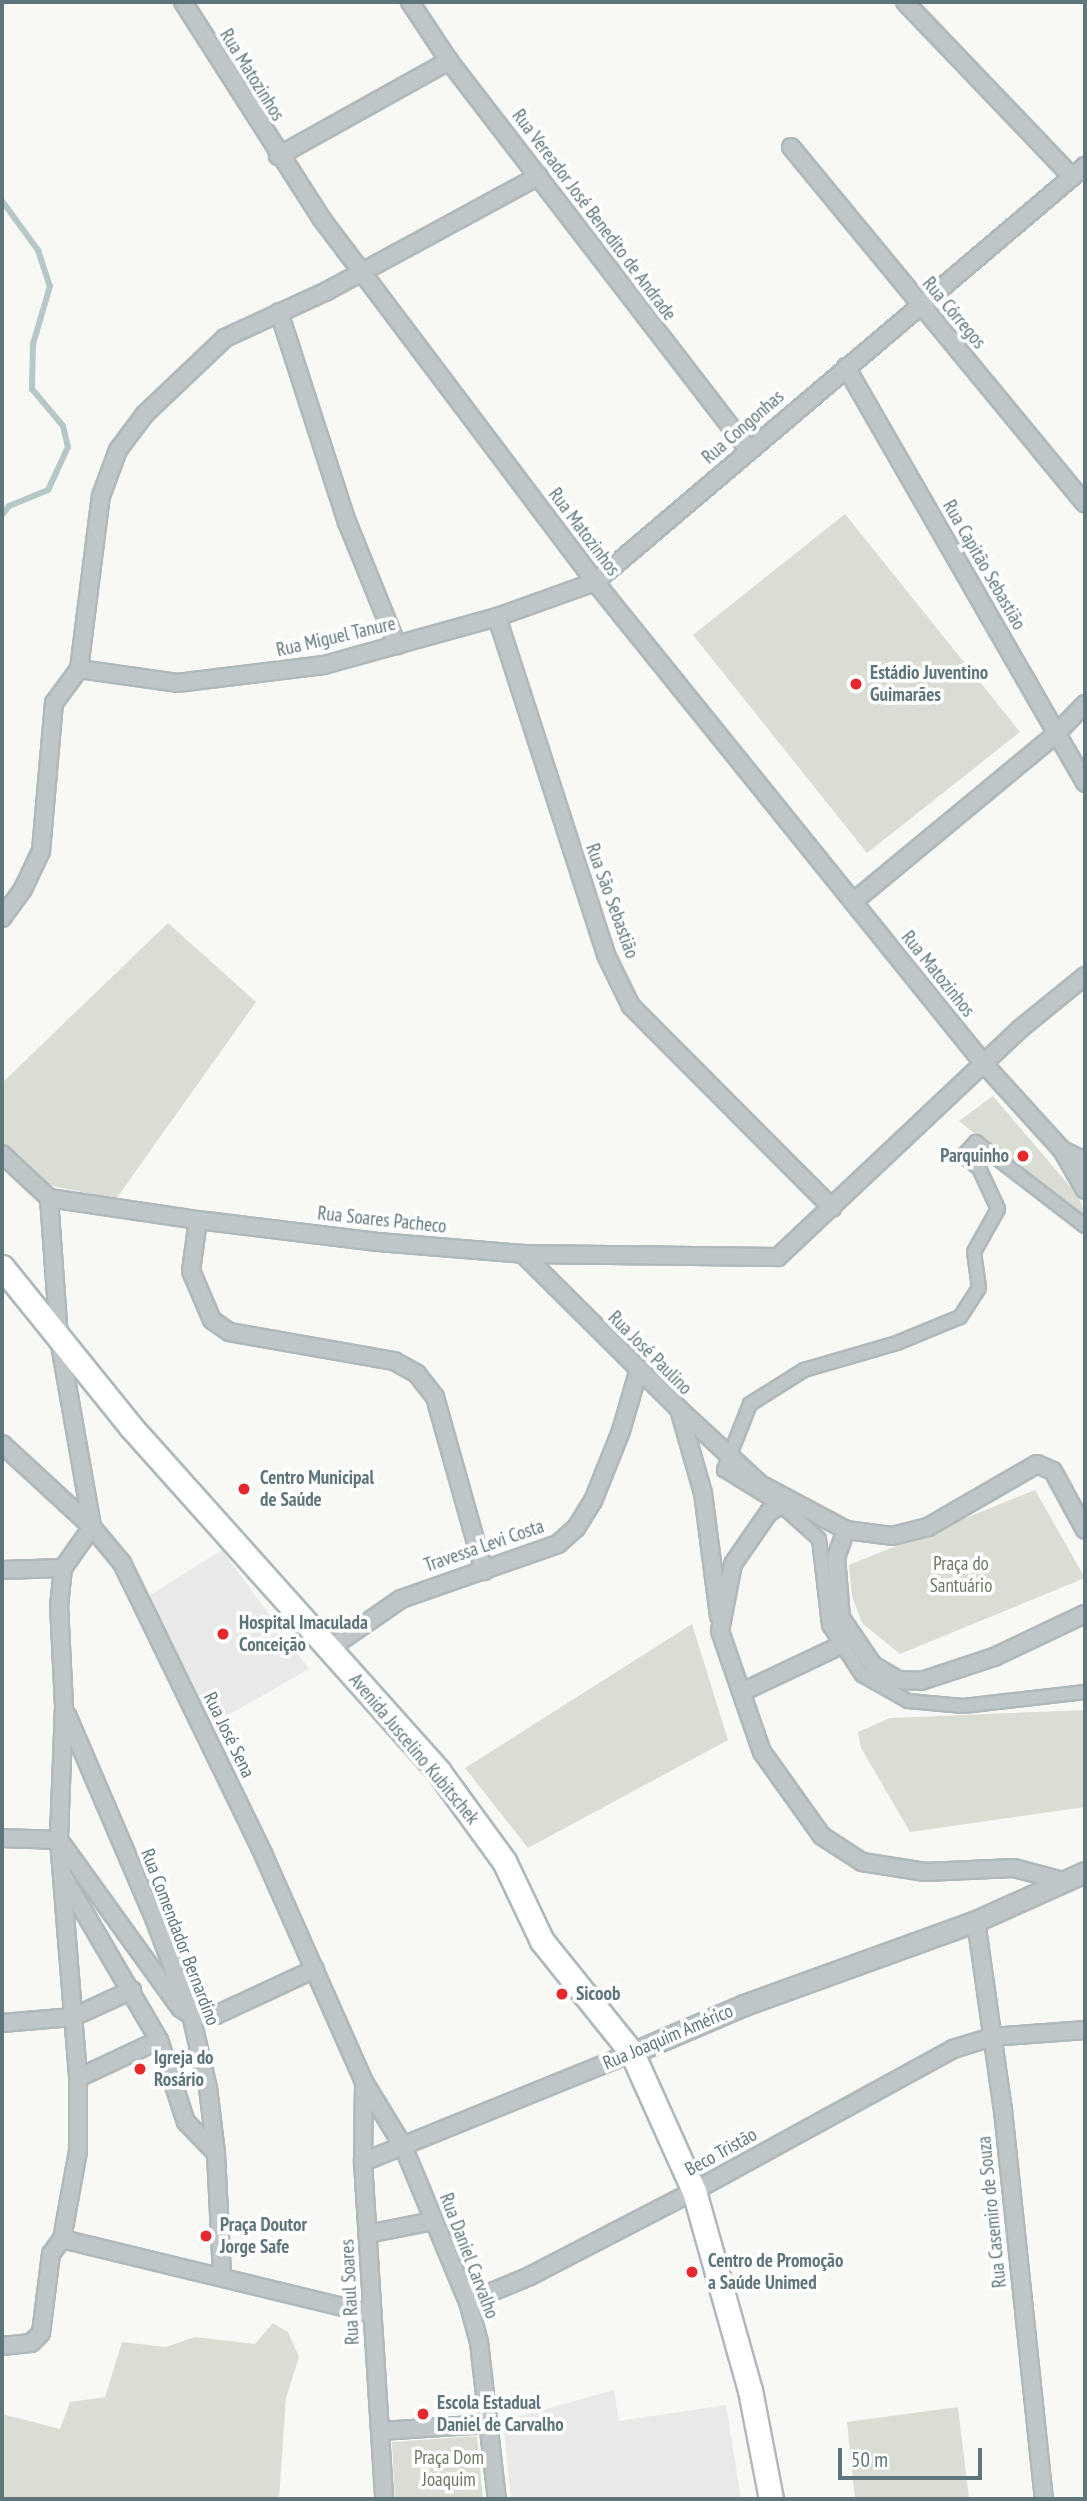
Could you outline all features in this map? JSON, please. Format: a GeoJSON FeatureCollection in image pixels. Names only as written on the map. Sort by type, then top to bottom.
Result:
{"type":"FeatureCollection","features":[{"type":"Feature","properties":{"kind":"main road","name":"Avenida Juscelino Kubitschek"},"geometry":{"type":"LineString","coordinates":[[2,1267],[131,1427],[330,1648],[447,1783],[504,1861],[542,1941],[632,2053],[694,2191],[750,2390],[771,2499]]}},
{"type":"Feature","properties":{"kind":"street","name":"Rua Matozinhos"},"geometry":{"type":"LineString","coordinates":[[183,2],[278,156],[361,273],[595,582],[984,1064],[1062,1150]]}},
{"type":"Feature","properties":{"kind":"street","name":"Rua Vereador José Benedito de Andrade"},"geometry":{"type":"LineString","coordinates":[[410,2],[449,61],[749,451]]}},
{"type":"Feature","properties":{"kind":"street"},"geometry":{"type":"LineString","coordinates":[[905,2],[1072,177]]}},
{"type":"Feature","properties":{"kind":"street"},"geometry":{"type":"LineString","coordinates":[[278,156],[449,61]]}},
{"type":"Feature","properties":{"kind":"street","name":"Rua Córregos"},"geometry":{"type":"LineString","coordinates":[[791,147],[1085,504]]}},
{"type":"Feature","properties":{"kind":"street","name":"Rua Congonhas"},"geometry":{"type":"LineString","coordinates":[[595,582],[919,304],[1085,166]]}},
{"type":"Feature","properties":{"kind":"street"},"geometry":{"type":"LineString","coordinates":[[2,918],[23,889],[41,850],[54,703],[79,669],[101,496],[118,450],[145,414],[201,357],[225,338],[361,273],[539,176]]}},
{"type":"Feature","properties":{"kind":"street"},"geometry":{"type":"LineString","coordinates":[[279,312],[347,522],[397,645]]}},
{"type":"Feature","properties":{"kind":"street","name":"Rua Capitão Sebastião"},"geometry":{"type":"LineString","coordinates":[[846,367],[1085,783]]}},
{"type":"Feature","properties":{"kind":"street","name":"Rua Miguel Tanure"},"geometry":{"type":"LineString","coordinates":[[79,669],[133,679],[204,681],[324,665],[497,617],[595,582]]}},
{"type":"Feature","properties":{"kind":"street","name":"Rua São Sebastião"},"geometry":{"type":"LineString","coordinates":[[497,617],[606,956],[631,1006],[832,1208]]}},
{"type":"Feature","properties":{"kind":"street"},"geometry":{"type":"LineString","coordinates":[[853,902],[1056,734],[1085,704]]}},
{"type":"Feature","properties":{"kind":"street"},"geometry":{"type":"LineString","coordinates":[[832,1208],[984,1064],[1085,976]]}},
{"type":"Feature","properties":{"kind":"street"},"geometry":{"type":"LineString","coordinates":[[731,1453],[750,1404],[804,1370],[897,1343],[960,1317],[979,1287],[974,1252],[998,1209],[979,1168],[963,1156],[976,1142],[1085,1226]]}},
{"type":"Feature","properties":{"kind":"street"},"geometry":{"type":"LineString","coordinates":[[1062,1150],[1085,1161]]}},
{"type":"Feature","properties":{"kind":"street"},"geometry":{"type":"LineString","coordinates":[[1062,1150],[1085,1190]]}},
{"type":"Feature","properties":{"kind":"street"},"geometry":{"type":"LineString","coordinates":[[2,1154],[49,1198],[60,1339],[92,1527]]}},
{"type":"Feature","properties":{"kind":"street","name":"Rua Soares Pacheco"},"geometry":{"type":"LineString","coordinates":[[49,1198],[378,1242],[523,1254],[778,1257],[832,1208]]}},
{"type":"Feature","properties":{"kind":"street"},"geometry":{"type":"LineString","coordinates":[[198,1220],[191,1271],[212,1320],[229,1332],[394,1361],[417,1374],[435,1397],[484,1571]]}},
{"type":"Feature","properties":{"kind":"street","name":"Rua José Paulino"},"geometry":{"type":"LineString","coordinates":[[523,1254],[679,1409],[703,1493],[720,1631]]}},
{"type":"Feature","properties":{"kind":"street","name":"Travessa Levi Costa"},"geometry":{"type":"LineString","coordinates":[[330,1648],[401,1599],[558,1544],[576,1528],[593,1502],[616,1443],[639,1369]]}},
{"type":"Feature","properties":{"kind":"street"},"geometry":{"type":"LineString","coordinates":[[679,1409],[731,1453],[819,1539],[829,1625],[873,1665],[898,1680],[921,1681],[994,1657],[1085,1614]]}},
{"type":"Feature","properties":{"kind":"street","name":"Rua José Sena"},"geometry":{"type":"LineString","coordinates":[[2,1444],[92,1527],[122,1563],[315,1969],[364,2082]]}},
{"type":"Feature","properties":{"kind":"street"},"geometry":{"type":"LineString","coordinates":[[784,1503],[846,1530],[892,1536],[928,1527],[1037,1464],[1053,1471],[1085,1530]]}},
{"type":"Feature","properties":{"kind":"street"},"geometry":{"type":"LineString","coordinates":[[784,1503],[769,1512],[733,1564],[720,1631],[762,1752],[822,1836],[862,1862],[925,1872],[1014,1868],[1063,1881]]}},
{"type":"Feature","properties":{"kind":"street","name":"Rua Comendador Bernardino"},"geometry":{"type":"LineString","coordinates":[[2,2346],[31,2343],[41,2333],[51,2254],[62,2239],[78,2151],[78,2078],[59,1840],[64,1707],[59,1604],[63,1568],[92,1527]]}},
{"type":"Feature","properties":{"kind":"street"},"geometry":{"type":"LineString","coordinates":[[846,1530],[836,1557],[836,1591],[847,1642],[862,1675],[908,1701],[963,1706],[1085,1692]]}},
{"type":"Feature","properties":{"kind":"street"},"geometry":{"type":"LineString","coordinates":[[2,1570],[63,1568]]}},
{"type":"Feature","properties":{"kind":"street"},"geometry":{"type":"LineString","coordinates":[[742,1692],[847,1642]]}},
{"type":"Feature","properties":{"kind":"street","name":"Rua Comendador Bernardino"},"geometry":{"type":"LineString","coordinates":[[64,1707],[191,2015],[208,2088],[216,2153],[222,2277]]}},
{"type":"Feature","properties":{"kind":"street"},"geometry":{"type":"LineString","coordinates":[[2,1838],[59,1840],[180,2008],[191,2015],[216,2015],[315,1969]]}},
{"type":"Feature","properties":{"kind":"street","name":"Rua Joaquim Américo"},"geometry":{"type":"LineString","coordinates":[[363,2162],[744,2005],[976,1921],[1085,1872]]}},
{"type":"Feature","properties":{"kind":"street"},"geometry":{"type":"LineString","coordinates":[[62,1875],[159,2040],[186,2122],[216,2153]]}},
{"type":"Feature","properties":{"kind":"street","name":"Rua Casemiro de Souza"},"geometry":{"type":"LineString","coordinates":[[976,1921],[992,2037],[1044,2499]]}},
{"type":"Feature","properties":{"kind":"street"},"geometry":{"type":"LineString","coordinates":[[2,2023],[72,2017],[132,1990]]}},
{"type":"Feature","properties":{"kind":"street","name":"Beco Tristão"},"geometry":{"type":"LineString","coordinates":[[468,2302],[530,2276],[694,2191],[953,2049],[992,2037],[1085,2030]]}},
{"type":"Feature","properties":{"kind":"street"},"geometry":{"type":"LineString","coordinates":[[78,2078],[159,2040]]}},
{"type":"Feature","properties":{"kind":"street","name":"Rua Daniel Carvalho"},"geometry":{"type":"LineString","coordinates":[[364,2082],[403,2146],[468,2302],[479,2342],[496,2499]]}},
{"type":"Feature","properties":{"kind":"street","name":"Rua Raul Soares"},"geometry":{"type":"LineString","coordinates":[[364,2082],[363,2162],[384,2499]]}},
{"type":"Feature","properties":{"kind":"street"},"geometry":{"type":"LineString","coordinates":[[367,2234],[433,2221]]}},
{"type":"Feature","properties":{"kind":"street"},"geometry":{"type":"LineString","coordinates":[[62,2239],[371,2314]]}},
{"type":"Feature","properties":{"kind":"street"},"geometry":{"type":"LineString","coordinates":[[381,2431],[488,2424]]}},
{"type":"Feature","properties":{"kind":"shaded area","name":"Hospital Imaculada Conceição"},"geometry":{"type":"Polygon","coordinates":[[[222,1550],[309,1669],[213,1724],[144,1599],[222,1550]]]}},
{"type":"Feature","properties":{"kind":"shaded area"},"geometry":{"type":"Polygon","coordinates":[[[614,2390],[619,2421],[726,2405],[741,2499],[511,2499],[503,2421],[614,2390]]]}},
{"type":"Feature","properties":{"kind":"green space","name":"Estádio Juventino Guimarães"},"geometry":{"type":"Polygon","coordinates":[[[845,514],[1020,732],[867,853],[693,635],[845,514]]]}},
{"type":"Feature","properties":{"kind":"green space"},"geometry":{"type":"Polygon","coordinates":[[[168,923],[256,1002],[116,1199],[43,1184],[2,1141],[2,1083],[168,923]]]}},
{"type":"Feature","properties":{"kind":"green space","name":"Parquinho"},"geometry":{"type":"Polygon","coordinates":[[[993,1096],[1079,1197],[1085,1215],[1076,1215],[959,1121],[993,1096]]]}},
{"type":"Feature","properties":{"kind":"green space","name":"Praça do Santuário"},"geometry":{"type":"Polygon","coordinates":[[[1035,1490],[1085,1578],[900,1654],[862,1623],[852,1596],[849,1565],[1035,1490]]]}},
{"type":"Feature","properties":{"kind":"green space"},"geometry":{"type":"Polygon","coordinates":[[[692,1624],[728,1740],[528,1848],[465,1768],[692,1624]]]}},
{"type":"Feature","properties":{"kind":"green space"},"geometry":{"type":"Polygon","coordinates":[[[1085,1710],[1085,1807],[910,1832],[861,1748],[858,1732],[890,1718],[1085,1710]]]}},
{"type":"Feature","properties":{"kind":"green space"},"geometry":{"type":"Polygon","coordinates":[[[273,2323],[288,2332],[299,2357],[286,2398],[279,2499],[2,2499],[2,2414],[60,2429],[70,2402],[105,2397],[122,2342],[166,2347],[195,2337],[255,2344],[273,2323]]]}},
{"type":"Feature","properties":{"kind":"green space"},"geometry":{"type":"Polygon","coordinates":[[[958,2407],[969,2499],[855,2499],[847,2422],[958,2407]]]}},
{"type":"Feature","properties":{"kind":"green space","name":"Praça Dom Joaquim"},"geometry":{"type":"Polygon","coordinates":[[[477,2436],[483,2499],[395,2499],[392,2442],[477,2436]]]}},
{"type":"Feature","properties":{"kind":"waterway"},"geometry":{"type":"LineString","coordinates":[[2,201],[38,250],[50,286],[33,344],[32,389],[63,426],[68,447],[48,490],[9,506],[2,515]]}},
{"type":"Feature","properties":{"kind":"place","name":"Estádio Juventino Guimarães"},"geometry":{"type":"Point","coordinates":[856,684]}},
{"type":"Feature","properties":{"kind":"place","name":"Parquinho"},"geometry":{"type":"Point","coordinates":[1023,1156]}},
{"type":"Feature","properties":{"kind":"place","name":"Centro Municipal de Saúde"},"geometry":{"type":"Point","coordinates":[244,1489]}},
{"type":"Feature","properties":{"kind":"place","name":"Hospital Imaculada Conceição"},"geometry":{"type":"Point","coordinates":[223,1634]}},
{"type":"Feature","properties":{"kind":"place","name":"Sicoob"},"geometry":{"type":"Point","coordinates":[562,1994]}},
{"type":"Feature","properties":{"kind":"place","name":"Igreja do Rosário"},"geometry":{"type":"Point","coordinates":[140,2069]}},
{"type":"Feature","properties":{"kind":"place","name":"Praça Doutor Jorge Safe"},"geometry":{"type":"Point","coordinates":[206,2236]}},
{"type":"Feature","properties":{"kind":"place","name":"Centro de Promoção a Saúde Unimed"},"geometry":{"type":"Point","coordinates":[692,2272]}},
{"type":"Feature","properties":{"kind":"place","name":"Escola Estadual Daniel de Carvalho"},"geometry":{"type":"Point","coordinates":[423,2414]}}]}
